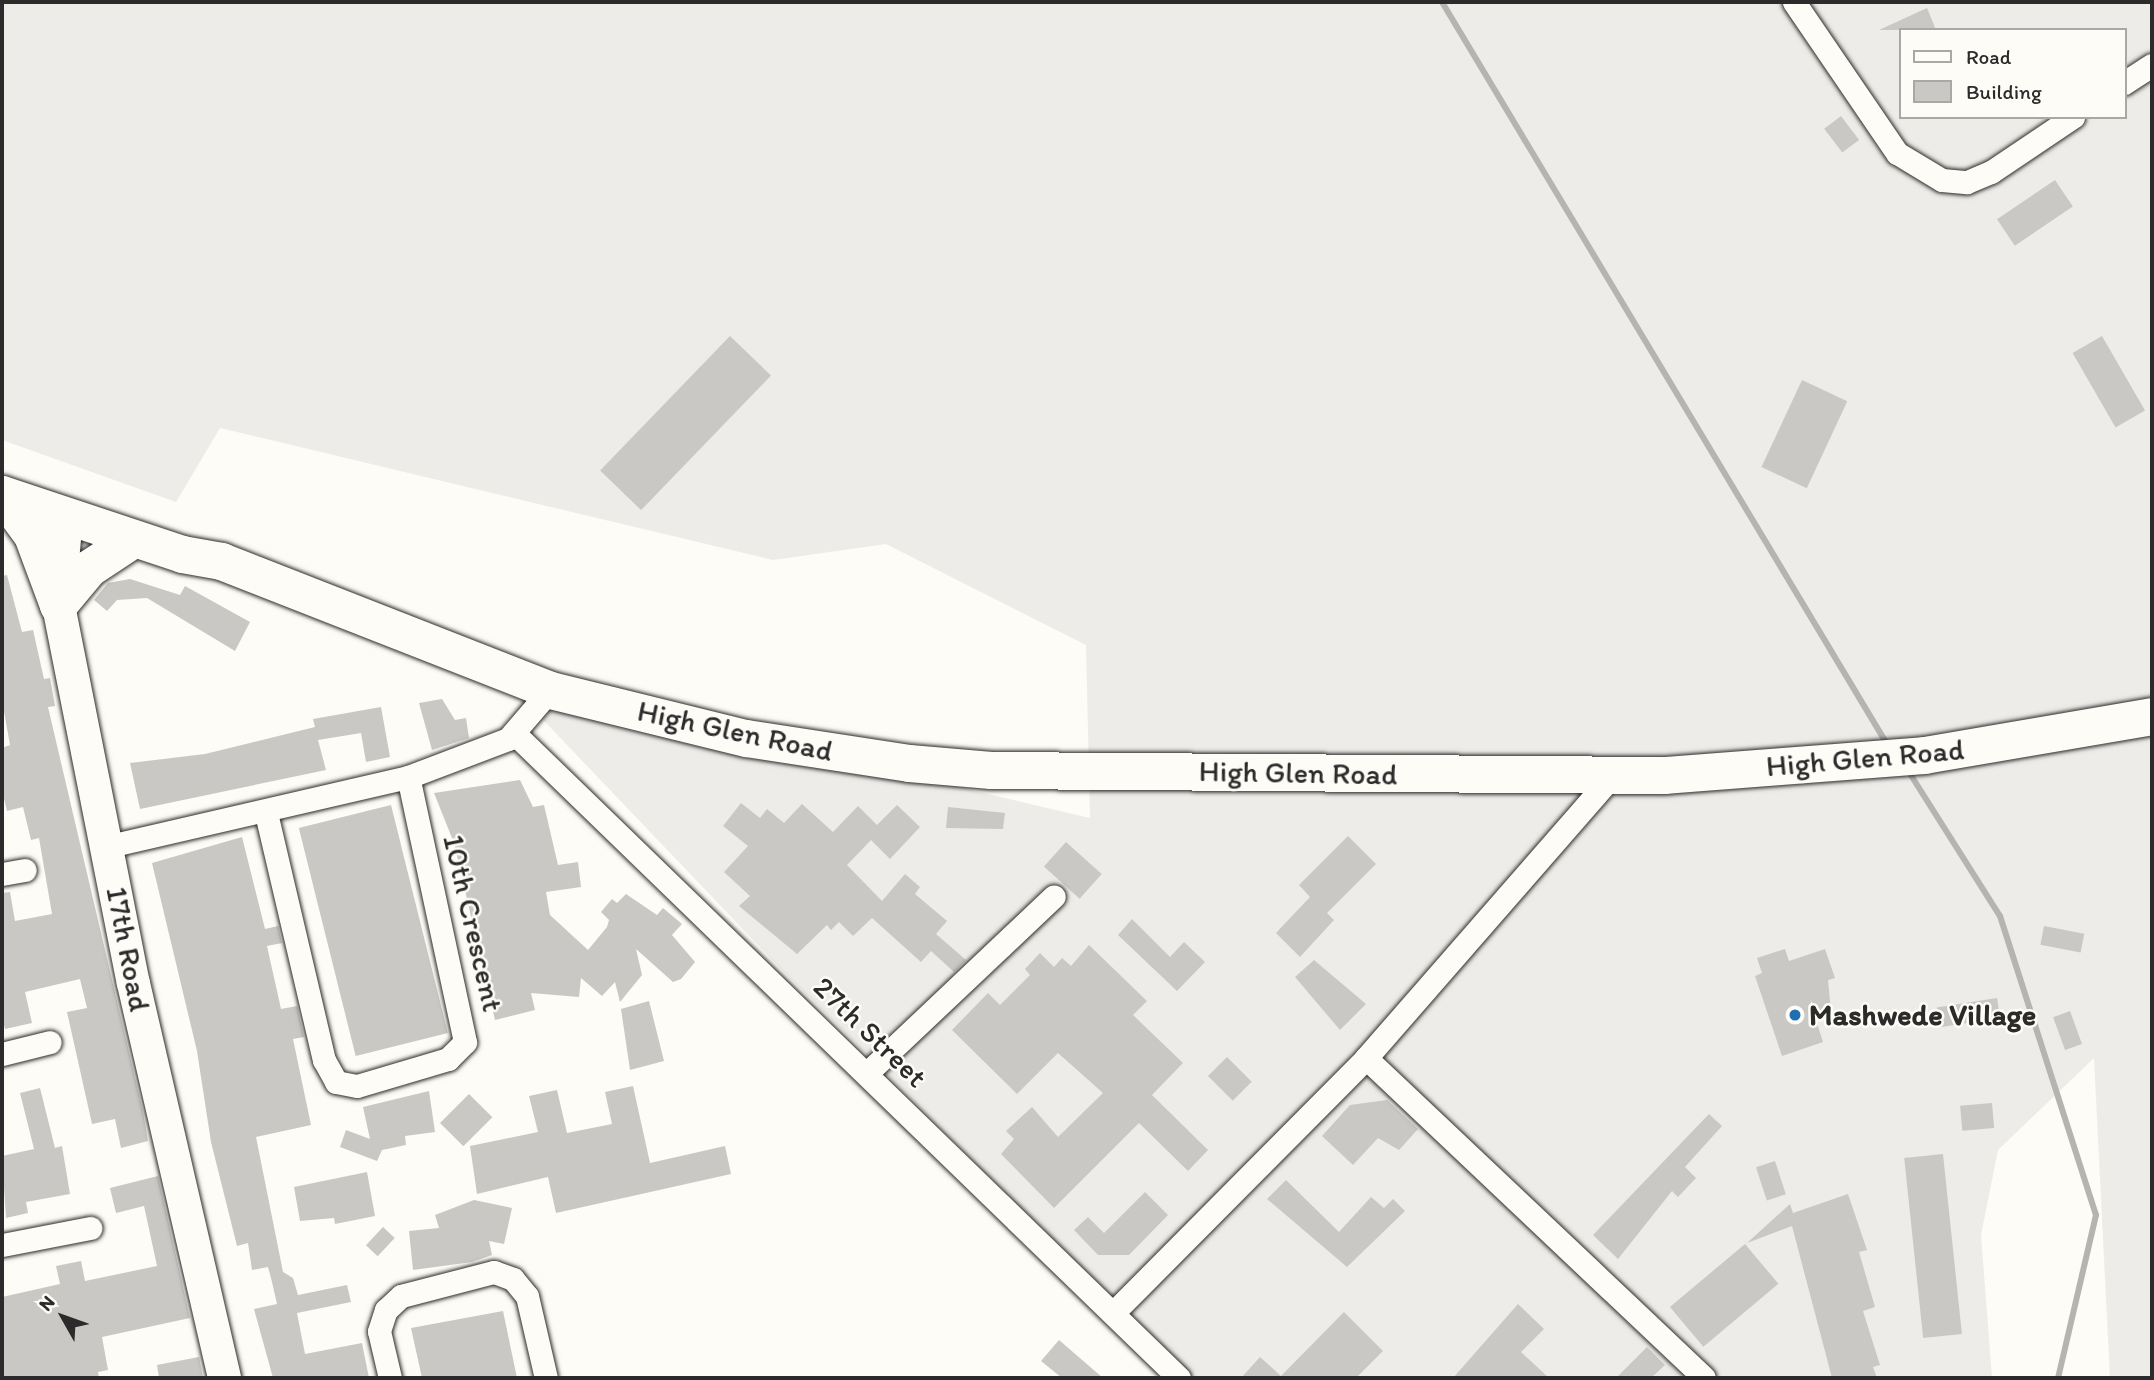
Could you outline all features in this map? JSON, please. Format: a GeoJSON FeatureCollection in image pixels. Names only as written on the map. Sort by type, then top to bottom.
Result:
{"type":"FeatureCollection","features":[{"type":"Feature","properties":{"kind":"main road","name":"High Glen Road"},"geometry":{"type":"LineString","coordinates":[[2,494],[182,554],[221,561],[421,635],[454,656],[550,690],[746,738],[991,770],[1612,776],[1870,761],[1924,755],[2152,716]]}},
{"type":"Feature","properties":{"kind":"main road"},"geometry":{"type":"LineString","coordinates":[[2,494],[32,535],[58,605],[89,568],[133,539]]}},
{"type":"Feature","properties":{"kind":"street"},"geometry":{"type":"LineString","coordinates":[[1794,2],[1897,153],[1942,180],[1967,182],[1991,172],[2070,119]]}},
{"type":"Feature","properties":{"kind":"street"},"geometry":{"type":"LineString","coordinates":[[2126,82],[2152,65]]}},
{"type":"Feature","properties":{"kind":"street","name":"17th Road"},"geometry":{"type":"LineString","coordinates":[[66,516],[58,605],[224,1378]]}},
{"type":"Feature","properties":{"kind":"street"},"geometry":{"type":"LineString","coordinates":[[108,846],[266,813],[408,777],[515,734],[550,690]]}},
{"type":"Feature","properties":{"kind":"street","name":"27th Street"},"geometry":{"type":"LineString","coordinates":[[515,734],[1179,1378]]}},
{"type":"Feature","properties":{"kind":"street"},"geometry":{"type":"LineString","coordinates":[[1113,1313],[1366,1058],[1612,776]]}},
{"type":"Feature","properties":{"kind":"street","name":"10th Crescent"},"geometry":{"type":"LineString","coordinates":[[266,813],[324,1060],[336,1082],[357,1086],[448,1059],[465,1042],[408,777]]}},
{"type":"Feature","properties":{"kind":"street"},"geometry":{"type":"LineString","coordinates":[[2,874],[25,870]]}},
{"type":"Feature","properties":{"kind":"street"},"geometry":{"type":"LineString","coordinates":[[867,1073],[1054,896]]}},
{"type":"Feature","properties":{"kind":"street"},"geometry":{"type":"LineString","coordinates":[[2,1054],[50,1042]]}},
{"type":"Feature","properties":{"kind":"street"},"geometry":{"type":"LineString","coordinates":[[1366,1058],[1704,1378]]}},
{"type":"Feature","properties":{"kind":"street"},"geometry":{"type":"LineString","coordinates":[[2,1245],[90,1228]]}},
{"type":"Feature","properties":{"kind":"street"},"geometry":{"type":"LineString","coordinates":[[390,1378],[379,1331],[386,1310],[401,1296],[494,1272],[513,1279],[527,1296],[546,1378]]}},
{"type":"Feature","properties":{"kind":"shaded area"},"geometry":{"type":"Polygon","coordinates":[[[2,2],[2152,2],[2152,1378],[2110,1378],[2094,1058],[1998,1150],[1981,1235],[1992,1378],[1191,1378],[780,968],[506,681],[1090,818],[1086,645],[886,544],[773,560],[220,428],[176,502],[2,440],[2,2]]]}},
{"type":"Feature","properties":{"kind":"building"},"geometry":{"type":"Polygon","coordinates":[[[1927,8],[1935,28],[1898,28],[1879,30],[1927,8]]]}},
{"type":"Feature","properties":{"kind":"building"},"geometry":{"type":"Polygon","coordinates":[[[1841,116],[1859,140],[1842,153],[1824,129],[1841,116]]]}},
{"type":"Feature","properties":{"kind":"building"},"geometry":{"type":"Polygon","coordinates":[[[2055,180],[2073,207],[2015,246],[1997,219],[2055,180]]]}},
{"type":"Feature","properties":{"kind":"building"},"geometry":{"type":"Polygon","coordinates":[[[730,336],[771,376],[641,510],[600,471],[730,336]]]}},
{"type":"Feature","properties":{"kind":"building"},"geometry":{"type":"Polygon","coordinates":[[[2102,336],[2145,410],[2116,427],[2073,353],[2102,336]]]}},
{"type":"Feature","properties":{"kind":"building"},"geometry":{"type":"Polygon","coordinates":[[[1802,380],[1847,401],[1807,488],[1761,467],[1802,380]]]}},
{"type":"Feature","properties":{"kind":"building"},"geometry":{"type":"Polygon","coordinates":[[[7,575],[22,632],[33,630],[44,679],[50,678],[55,706],[48,707],[143,1112],[148,1141],[121,1148],[115,1119],[92,1124],[67,1012],[87,1008],[80,979],[25,992],[32,1023],[5,1029],[2,1017],[2,893],[10,892],[15,921],[52,914],[39,838],[31,840],[23,807],[7,811],[2,790],[2,748],[10,745],[2,700],[2,576],[7,575]]]}},
{"type":"Feature","properties":{"kind":"building"},"geometry":{"type":"Polygon","coordinates":[[[130,579],[180,595],[185,586],[250,622],[235,651],[147,598],[117,600],[107,611],[94,600],[108,583],[130,579]]]}},
{"type":"Feature","properties":{"kind":"building"},"geometry":{"type":"Polygon","coordinates":[[[442,699],[455,720],[466,718],[469,738],[432,750],[419,703],[442,699]]]}},
{"type":"Feature","properties":{"kind":"building"},"geometry":{"type":"Polygon","coordinates":[[[381,707],[390,757],[366,762],[361,733],[318,740],[326,770],[140,809],[130,763],[205,754],[315,727],[313,719],[381,707]]]}},
{"type":"Feature","properties":{"kind":"building"},"geometry":{"type":"Polygon","coordinates":[[[520,780],[533,807],[544,805],[558,865],[578,862],[581,887],[546,892],[550,915],[588,950],[607,927],[609,920],[601,912],[612,899],[617,903],[626,894],[657,915],[663,908],[682,924],[672,935],[695,962],[681,979],[673,982],[636,949],[642,975],[620,1002],[615,982],[602,996],[581,978],[579,997],[531,993],[535,1010],[495,1020],[454,843],[434,793],[520,780]]]}},
{"type":"Feature","properties":{"kind":"building"},"geometry":{"type":"Polygon","coordinates":[[[741,803],[760,818],[767,809],[784,823],[802,804],[833,832],[858,806],[877,825],[897,805],[920,827],[890,859],[871,840],[847,865],[882,901],[905,874],[920,887],[915,894],[947,921],[936,934],[966,960],[954,972],[931,951],[921,962],[872,918],[853,936],[839,922],[831,930],[827,925],[797,954],[739,906],[750,896],[724,872],[748,846],[723,826],[741,803]]]}},
{"type":"Feature","properties":{"kind":"building"},"geometry":{"type":"Polygon","coordinates":[[[391,805],[448,1033],[356,1056],[299,828],[391,805]]]}},
{"type":"Feature","properties":{"kind":"building"},"geometry":{"type":"Polygon","coordinates":[[[948,807],[1005,813],[1003,829],[946,828],[948,807]]]}},
{"type":"Feature","properties":{"kind":"building"},"geometry":{"type":"Polygon","coordinates":[[[1348,836],[1376,864],[1327,913],[1334,920],[1300,957],[1276,933],[1310,897],[1299,885],[1348,836]]]}},
{"type":"Feature","properties":{"kind":"building"},"geometry":{"type":"Polygon","coordinates":[[[242,837],[265,929],[278,926],[282,943],[267,946],[281,1009],[297,1006],[304,1037],[293,1039],[311,1125],[256,1137],[283,1272],[293,1278],[298,1295],[347,1285],[351,1302],[297,1313],[305,1354],[362,1343],[369,1378],[273,1378],[254,1309],[277,1304],[272,1282],[268,1267],[252,1270],[248,1243],[237,1246],[211,1142],[197,1051],[152,863],[242,837]]]}},
{"type":"Feature","properties":{"kind":"building"},"geometry":{"type":"Polygon","coordinates":[[[1066,842],[1102,874],[1080,899],[1044,867],[1066,842]]]}},
{"type":"Feature","properties":{"kind":"building"},"geometry":{"type":"Polygon","coordinates":[[[1132,919],[1170,957],[1184,942],[1205,962],[1177,991],[1118,935],[1132,919]]]}},
{"type":"Feature","properties":{"kind":"building"},"geometry":{"type":"Polygon","coordinates":[[[2044,926],[2084,934],[2081,952],[2040,945],[2044,926]]]}},
{"type":"Feature","properties":{"kind":"building"},"geometry":{"type":"Polygon","coordinates":[[[1089,945],[1147,1001],[1133,1015],[1183,1063],[1152,1095],[1208,1150],[1188,1171],[1139,1123],[1054,1208],[1001,1154],[1014,1139],[1006,1131],[1032,1107],[1058,1137],[1103,1093],[1058,1053],[1017,1094],[952,1030],[988,993],[1000,1005],[1030,975],[1025,969],[1040,953],[1054,967],[1062,958],[1071,966],[1089,945]]]}},
{"type":"Feature","properties":{"kind":"building"},"geometry":{"type":"Polygon","coordinates":[[[1785,949],[1789,961],[1825,949],[1835,978],[1828,980],[1831,1011],[1815,1017],[1823,1042],[1782,1056],[1755,976],[1762,973],[1757,958],[1785,949]]]}},
{"type":"Feature","properties":{"kind":"building"},"geometry":{"type":"Polygon","coordinates":[[[1314,960],[1366,1004],[1340,1030],[1295,977],[1314,960]]]}},
{"type":"Feature","properties":{"kind":"building"},"geometry":{"type":"Polygon","coordinates":[[[1997,998],[2000,1018],[1940,1027],[1937,1008],[1997,998]]]}},
{"type":"Feature","properties":{"kind":"building"},"geometry":{"type":"Polygon","coordinates":[[[649,1001],[664,1061],[630,1070],[621,1009],[649,1001]]]}},
{"type":"Feature","properties":{"kind":"building"},"geometry":{"type":"Polygon","coordinates":[[[2070,1011],[2082,1044],[2065,1050],[2053,1017],[2070,1011]]]}},
{"type":"Feature","properties":{"kind":"building"},"geometry":{"type":"Polygon","coordinates":[[[1227,1057],[1252,1082],[1233,1101],[1208,1076],[1227,1057]]]}},
{"type":"Feature","properties":{"kind":"building"},"geometry":{"type":"Polygon","coordinates":[[[633,1086],[650,1163],[725,1146],[731,1174],[556,1213],[548,1177],[477,1194],[470,1146],[538,1132],[529,1096],[557,1090],[567,1133],[612,1124],[605,1092],[633,1086]]]}},
{"type":"Feature","properties":{"kind":"building"},"geometry":{"type":"Polygon","coordinates":[[[40,1088],[55,1148],[62,1146],[70,1194],[26,1202],[28,1213],[6,1218],[2,1156],[34,1149],[20,1093],[40,1088]]]}},
{"type":"Feature","properties":{"kind":"building"},"geometry":{"type":"Polygon","coordinates":[[[429,1091],[435,1132],[405,1136],[406,1145],[382,1150],[377,1161],[340,1147],[346,1130],[370,1139],[363,1107],[429,1091]]]}},
{"type":"Feature","properties":{"kind":"building"},"geometry":{"type":"Polygon","coordinates":[[[469,1094],[492,1117],[463,1146],[440,1123],[469,1094]]]}},
{"type":"Feature","properties":{"kind":"building"},"geometry":{"type":"Polygon","coordinates":[[[1387,1100],[1418,1129],[1399,1150],[1378,1138],[1353,1165],[1322,1136],[1350,1105],[1387,1100]]]}},
{"type":"Feature","properties":{"kind":"building"},"geometry":{"type":"Polygon","coordinates":[[[1992,1103],[1994,1128],[1962,1131],[1960,1106],[1992,1103]]]}},
{"type":"Feature","properties":{"kind":"building"},"geometry":{"type":"Polygon","coordinates":[[[1709,1114],[1722,1126],[1685,1167],[1696,1178],[1678,1197],[1672,1191],[1618,1259],[1593,1235],[1709,1114]]]}},
{"type":"Feature","properties":{"kind":"building"},"geometry":{"type":"Polygon","coordinates":[[[1943,1154],[1962,1334],[1923,1338],[1904,1158],[1943,1154]]]}},
{"type":"Feature","properties":{"kind":"building"},"geometry":{"type":"Polygon","coordinates":[[[1775,1161],[1786,1194],[1767,1200],[1756,1167],[1775,1161]]]}},
{"type":"Feature","properties":{"kind":"building"},"geometry":{"type":"Polygon","coordinates":[[[367,1172],[375,1216],[335,1224],[334,1218],[300,1221],[294,1187],[367,1172]]]}},
{"type":"Feature","properties":{"kind":"building"},"geometry":{"type":"Polygon","coordinates":[[[158,1176],[190,1318],[102,1337],[108,1370],[98,1372],[99,1378],[2,1378],[2,1297],[60,1284],[56,1266],[81,1261],[85,1281],[157,1266],[144,1206],[116,1213],[110,1188],[158,1176]]]}},
{"type":"Feature","properties":{"kind":"building"},"geometry":{"type":"Polygon","coordinates":[[[1286,1180],[1339,1232],[1371,1197],[1384,1208],[1393,1199],[1405,1211],[1347,1267],[1267,1199],[1286,1180]]]}},
{"type":"Feature","properties":{"kind":"building"},"geometry":{"type":"Polygon","coordinates":[[[1145,1192],[1168,1215],[1129,1255],[1098,1255],[1074,1230],[1088,1217],[1104,1233],[1145,1192]]]}},
{"type":"Feature","properties":{"kind":"building"},"geometry":{"type":"Polygon","coordinates":[[[1848,1194],[1867,1250],[1859,1252],[1875,1307],[1863,1311],[1880,1365],[1873,1367],[1877,1378],[1832,1378],[1792,1226],[1747,1243],[1790,1204],[1793,1213],[1848,1194]]]}},
{"type":"Feature","properties":{"kind":"building"},"geometry":{"type":"Polygon","coordinates":[[[474,1200],[512,1208],[504,1244],[489,1241],[492,1255],[472,1262],[413,1270],[409,1231],[439,1228],[435,1215],[474,1200]]]}},
{"type":"Feature","properties":{"kind":"building"},"geometry":{"type":"Polygon","coordinates":[[[383,1227],[395,1238],[378,1256],[366,1245],[383,1227]]]}},
{"type":"Feature","properties":{"kind":"building"},"geometry":{"type":"Polygon","coordinates":[[[1745,1244],[1778,1284],[1703,1347],[1670,1307],[1745,1244]]]}},
{"type":"Feature","properties":{"kind":"building"},"geometry":{"type":"Polygon","coordinates":[[[1518,1304],[1544,1329],[1521,1352],[1549,1378],[1453,1378],[1518,1304]]]}},
{"type":"Feature","properties":{"kind":"building"},"geometry":{"type":"Polygon","coordinates":[[[503,1311],[517,1378],[422,1378],[411,1328],[503,1311]]]}},
{"type":"Feature","properties":{"kind":"building"},"geometry":{"type":"Polygon","coordinates":[[[1344,1312],[1383,1351],[1356,1378],[1241,1378],[1260,1357],[1281,1376],[1344,1312]]]}},
{"type":"Feature","properties":{"kind":"building"},"geometry":{"type":"Polygon","coordinates":[[[1059,1340],[1103,1378],[1062,1378],[1041,1361],[1059,1340]]]}},
{"type":"Feature","properties":{"kind":"building"},"geometry":{"type":"Polygon","coordinates":[[[1647,1347],[1665,1365],[1651,1378],[1616,1378],[1647,1347]]]}},
{"type":"Feature","properties":{"kind":"building"},"geometry":{"type":"Polygon","coordinates":[[[199,1357],[203,1378],[159,1378],[157,1365],[199,1357]]]}},
{"type":"Feature","properties":{"kind":"waterway"},"geometry":{"type":"LineString","coordinates":[[1442,2],[1887,744]]}},
{"type":"Feature","properties":{"kind":"waterway"},"geometry":{"type":"LineString","coordinates":[[1907,769],[2000,916],[2096,1215],[2058,1378]]}},
{"type":"Feature","properties":{"kind":"place","name":"Mashwede Village"},"geometry":{"type":"Point","coordinates":[1795,1015]}}]}
